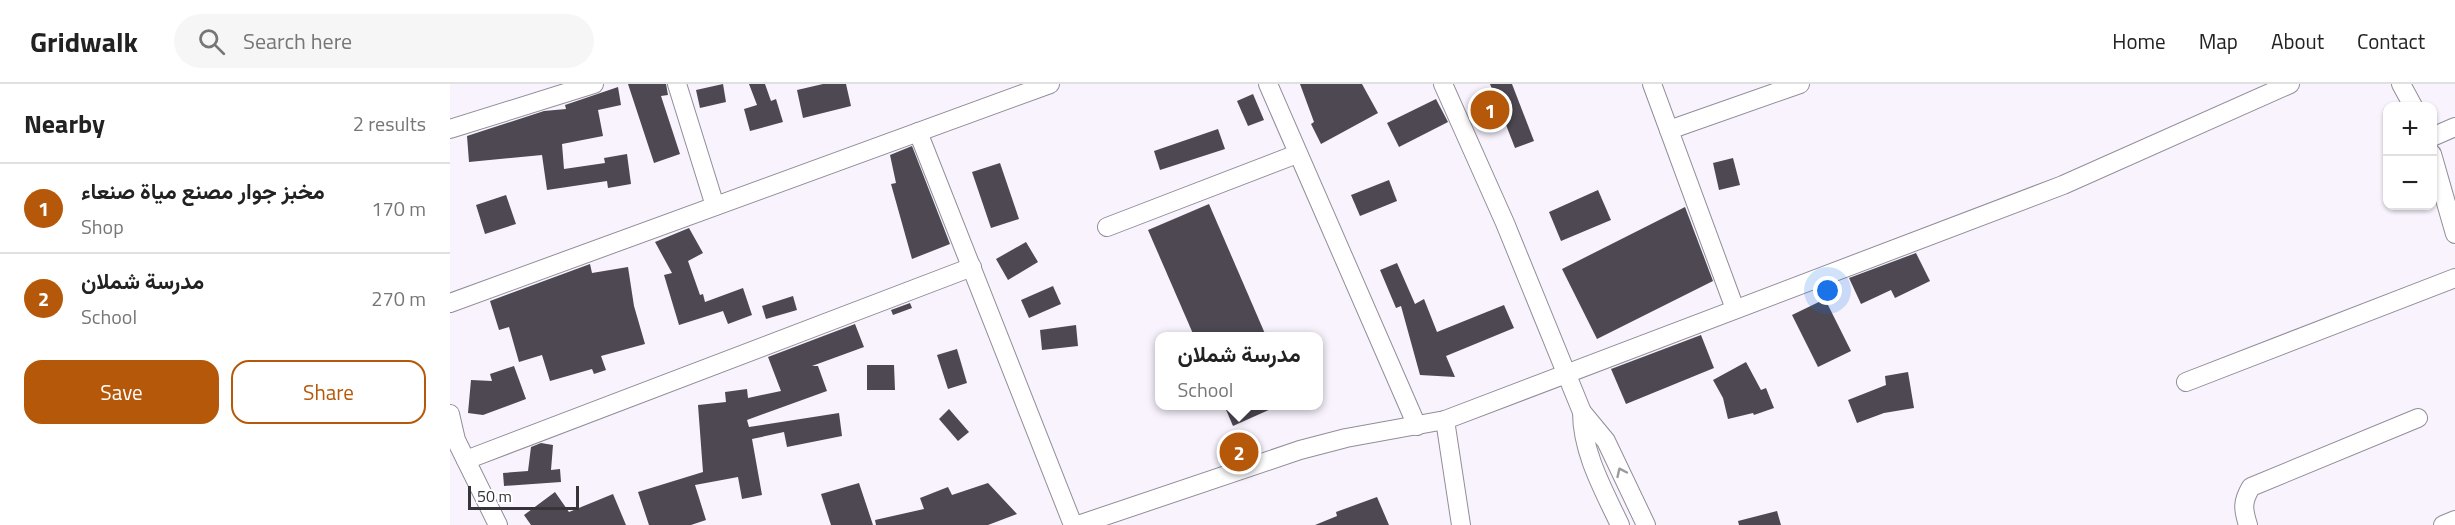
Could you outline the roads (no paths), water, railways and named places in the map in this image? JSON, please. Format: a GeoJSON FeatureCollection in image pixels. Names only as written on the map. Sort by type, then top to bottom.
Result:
{"type":"FeatureCollection","features":[{"type":"Feature","properties":{"kind":"street"},"geometry":{"type":"LineString","coordinates":[[450,129],[594,84]]}},
{"type":"Feature","properties":{"kind":"street"},"geometry":{"type":"LineString","coordinates":[[677,84],[714,206]]}},
{"type":"Feature","properties":{"kind":"street"},"geometry":{"type":"LineString","coordinates":[[450,303],[1047,84]]}},
{"type":"Feature","properties":{"kind":"street"},"geometry":{"type":"LineString","coordinates":[[1268,84],[1417,426]]}},
{"type":"Feature","properties":{"kind":"street"},"geometry":{"type":"LineString","coordinates":[[1443,84],[1505,223],[1582,412],[1606,441],[1646,525]]}},
{"type":"Feature","properties":{"kind":"street"},"geometry":{"type":"LineString","coordinates":[[1652,84],[1735,309]]}},
{"type":"Feature","properties":{"kind":"street"},"geometry":{"type":"LineString","coordinates":[[1669,130],[1800,84]]}},
{"type":"Feature","properties":{"kind":"street"},"geometry":{"type":"LineString","coordinates":[[1078,525],[1300,450],[1346,438],[1445,420],[2063,185],[2270,88],[2290,84]]}},
{"type":"Feature","properties":{"kind":"street"},"geometry":{"type":"LineString","coordinates":[[2401,84],[2411,102]]}},
{"type":"Feature","properties":{"kind":"street"},"geometry":{"type":"LineString","coordinates":[[2437,135],[2455,127]]}},
{"type":"Feature","properties":{"kind":"street"},"geometry":{"type":"LineString","coordinates":[[918,132],[1073,525]]}},
{"type":"Feature","properties":{"kind":"street"},"geometry":{"type":"LineString","coordinates":[[1107,227],[1297,154]]}},
{"type":"Feature","properties":{"kind":"street"},"geometry":{"type":"LineString","coordinates":[[2434,156],[2455,234]]}},
{"type":"Feature","properties":{"kind":"street"},"geometry":{"type":"LineString","coordinates":[[466,460],[972,267]]}},
{"type":"Feature","properties":{"kind":"street"},"geometry":{"type":"LineString","coordinates":[[2186,382],[2455,278]]}},
{"type":"Feature","properties":{"kind":"street"},"geometry":{"type":"LineString","coordinates":[[1582,412],[1582,429],[1586,447],[1620,525]]}},
{"type":"Feature","properties":{"kind":"street"},"geometry":{"type":"LineString","coordinates":[[450,414],[456,440],[498,525]]}},
{"type":"Feature","properties":{"kind":"street"},"geometry":{"type":"LineString","coordinates":[[2248,525],[2242,507],[2244,498],[2251,488],[2418,418]]}},
{"type":"Feature","properties":{"kind":"street"},"geometry":{"type":"LineString","coordinates":[[1445,420],[1461,525]]}},
{"type":"Feature","properties":{"kind":"street"},"geometry":{"type":"LineString","coordinates":[[2444,525],[2455,520]]}},
{"type":"Feature","properties":{"kind":"place","name":"مخبز جوار مصنع مياة صنعاء"},"geometry":{"type":"Point","coordinates":[1490,110]}},
{"type":"Feature","properties":{"kind":"place","name":"مدرسة شملان"},"geometry":{"type":"Point","coordinates":[1239,452]}}]}
